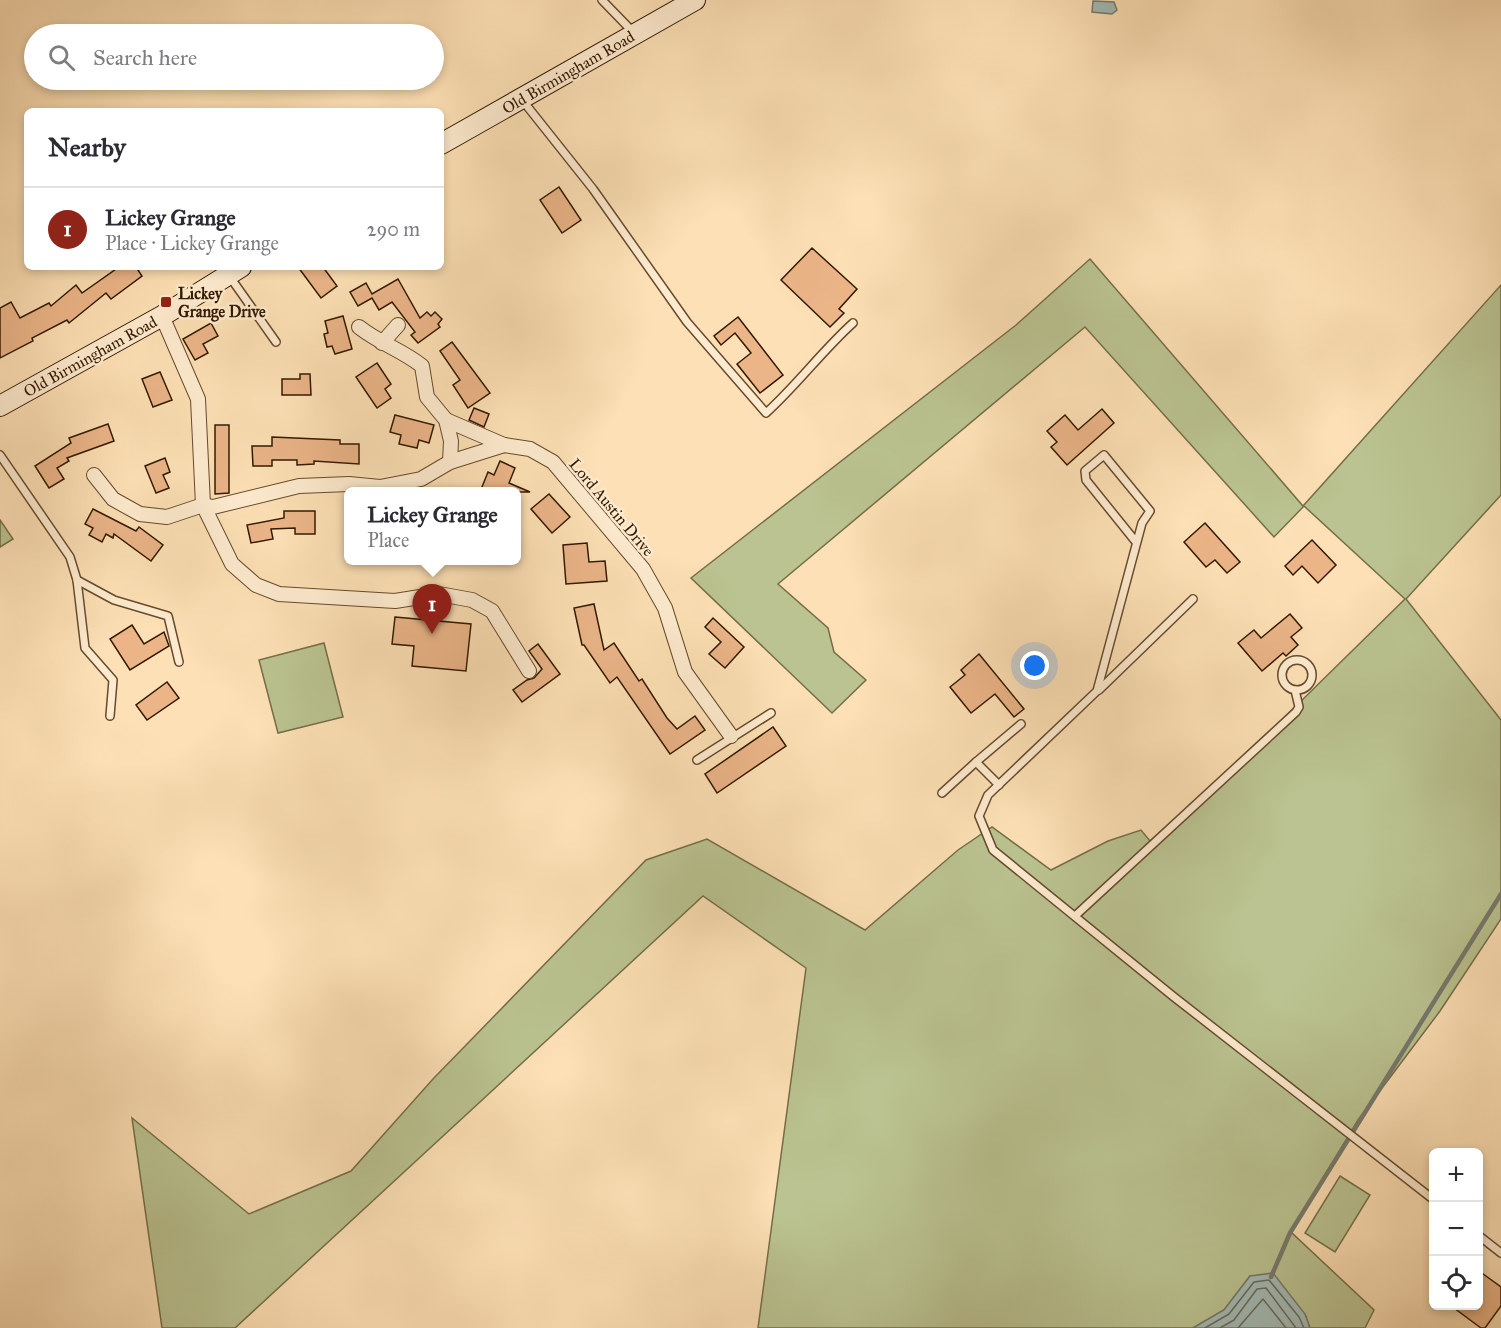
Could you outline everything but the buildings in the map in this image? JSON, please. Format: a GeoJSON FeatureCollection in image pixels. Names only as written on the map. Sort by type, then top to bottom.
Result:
{"type":"FeatureCollection","features":[{"type":"Feature","properties":{"kind":"main road","name":"Old Birmingham Road"},"geometry":{"type":"LineString","coordinates":[[444,142],[694,0]]}},
{"type":"Feature","properties":{"kind":"main road","name":"Old Birmingham Road"},"geometry":{"type":"LineString","coordinates":[[0,406],[162,316],[235,271]]}},
{"type":"Feature","properties":{"kind":"street"},"geometry":{"type":"LineString","coordinates":[[162,316],[198,399],[203,505],[232,564],[256,585],[279,594],[395,601],[439,594],[472,600],[492,611],[529,671]]}},
{"type":"Feature","properties":{"kind":"street"},"geometry":{"type":"LineString","coordinates":[[382,343],[398,325]]}},
{"type":"Feature","properties":{"kind":"street"},"geometry":{"type":"LineString","coordinates":[[359,327],[382,343],[402,351],[422,366],[427,397],[446,420],[451,441],[450,462]]}},
{"type":"Feature","properties":{"kind":"street"},"geometry":{"type":"LineString","coordinates":[[446,420],[504,445]]}},
{"type":"Feature","properties":{"kind":"street","name":"Lord Austin Drive"},"geometry":{"type":"LineString","coordinates":[[94,475],[112,499],[140,514],[167,517],[203,505],[213,507],[299,486],[349,484],[380,487],[421,478],[450,462],[504,445],[530,449],[553,462],[643,570],[665,608],[685,672],[731,736]]}},
{"type":"Feature","properties":{"kind":"lane"},"geometry":{"type":"LineString","coordinates":[[602,0],[635,34]]}},
{"type":"Feature","properties":{"kind":"lane"},"geometry":{"type":"LineString","coordinates":[[521,98],[593,189],[687,322],[766,413],[789,392],[822,351],[853,323]]}},
{"type":"Feature","properties":{"kind":"lane"},"geometry":{"type":"LineString","coordinates":[[235,271],[276,342]]}},
{"type":"Feature","properties":{"kind":"lane"},"geometry":{"type":"LineString","coordinates":[[0,455],[70,557],[77,580],[85,648],[113,680],[110,716]]}},
{"type":"Feature","properties":{"kind":"lane"},"geometry":{"type":"LineString","coordinates":[[1097,691],[1136,542],[1142,523],[1150,511],[1104,455],[1085,471],[1086,480],[1136,542]]}},
{"type":"Feature","properties":{"kind":"lane"},"geometry":{"type":"LineString","coordinates":[[77,580],[114,600],[168,616],[179,662]]}},
{"type":"Feature","properties":{"kind":"lane"},"geometry":{"type":"LineString","coordinates":[[1193,600],[988,795],[979,816],[993,849],[1429,1196]]}},
{"type":"Feature","properties":{"kind":"lane"},"geometry":{"type":"LineString","coordinates":[[1075,916],[1296,712],[1299,707],[1295,690],[1283,683],[1282,673],[1290,662],[1299,660],[1308,665],[1312,675],[1309,685],[1295,690]]}},
{"type":"Feature","properties":{"kind":"lane"},"geometry":{"type":"LineString","coordinates":[[696,760],[771,712]]}},
{"type":"Feature","properties":{"kind":"lane"},"geometry":{"type":"LineString","coordinates":[[942,793],[1021,724]]}},
{"type":"Feature","properties":{"kind":"lane"},"geometry":{"type":"LineString","coordinates":[[976,762],[999,785]]}},
{"type":"Feature","properties":{"kind":"lane"},"geometry":{"type":"LineString","coordinates":[[1483,1238],[1501,1253]]}},
{"type":"Feature","properties":{"kind":"green space"},"geometry":{"type":"Polygon","coordinates":[[[1090,259],[1303,506],[1501,285],[1501,495],[1406,599],[1501,720],[1501,919],[1440,1011],[1358,1120],[1291,1232],[1374,1310],[1365,1328],[1310,1328],[1305,1314],[1250,1276],[1224,1310],[1193,1328],[758,1328],[806,968],[703,896],[235,1328],[162,1328],[132,1118],[249,1214],[351,1171],[433,1079],[646,860],[707,839],[865,930],[958,850],[992,827],[1051,870],[1108,841],[1141,830],[1150,841],[1242,759],[1405,599],[1304,506],[1274,537],[1085,327],[778,584],[828,628],[834,652],[866,680],[832,713],[691,578],[1016,325],[1090,259]]]}},
{"type":"Feature","properties":{"kind":"green space"},"geometry":{"type":"Polygon","coordinates":[[[0,520],[13,539],[0,547],[0,520]]]}},
{"type":"Feature","properties":{"kind":"green space"},"geometry":{"type":"Polygon","coordinates":[[[324,643],[343,717],[278,733],[259,660],[324,643]]]}},
{"type":"Feature","properties":{"kind":"green space"},"geometry":{"type":"Polygon","coordinates":[[[1340,1176],[1370,1195],[1335,1252],[1305,1233],[1340,1176]]]}},
{"type":"Feature","properties":{"kind":"water"},"geometry":{"type":"Polygon","coordinates":[[[1093,1],[1114,2],[1117,10],[1112,14],[1092,12],[1093,1]]]}},
{"type":"Feature","properties":{"kind":"water"},"geometry":{"type":"Polygon","coordinates":[[[1273,1273],[1305,1314],[1310,1328],[1193,1328],[1224,1310],[1250,1276],[1273,1273]]]}},
{"type":"Feature","properties":{"kind":"waterway"},"geometry":{"type":"LineString","coordinates":[[1271,1277],[1290,1233],[1501,894]]}},
{"type":"Feature","properties":{"kind":"place","name":"Lickey Grange Drive"},"geometry":{"type":"Point","coordinates":[166,302]}},
{"type":"Feature","properties":{"kind":"place","name":"Lickey Grange"},"geometry":{"type":"Point","coordinates":[432,634]}}]}
